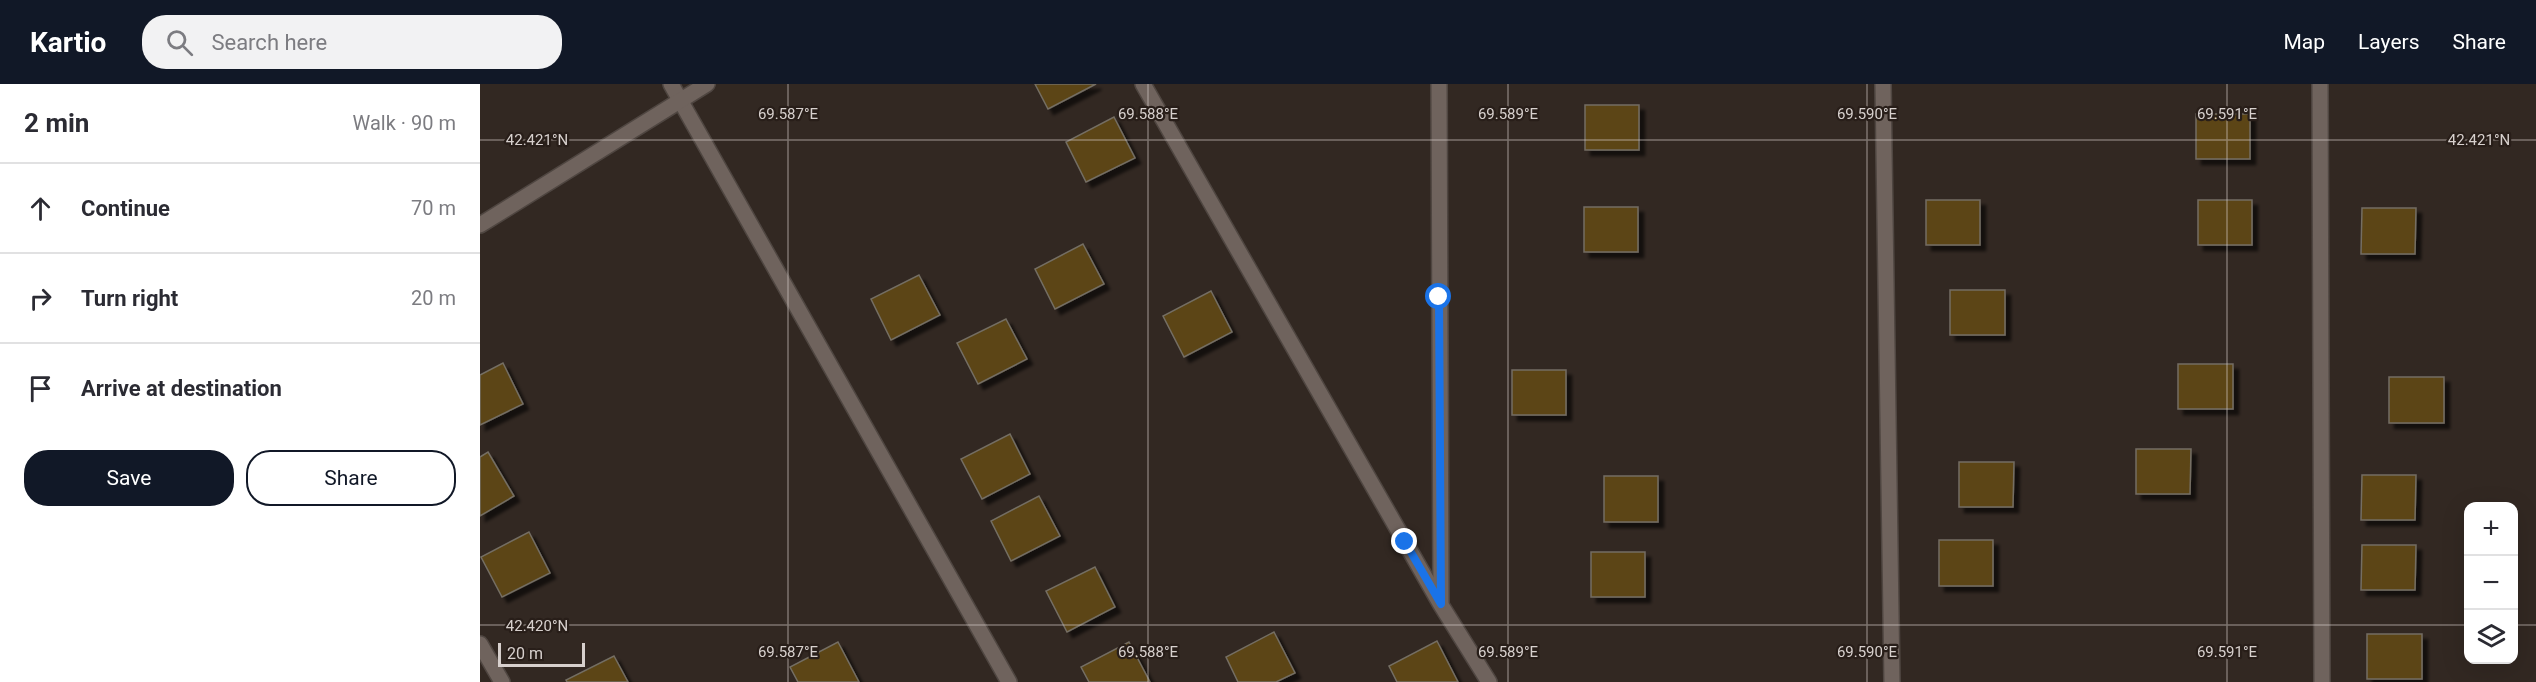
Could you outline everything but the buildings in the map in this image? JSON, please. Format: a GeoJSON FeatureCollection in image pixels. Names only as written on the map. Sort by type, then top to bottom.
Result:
{"type":"FeatureCollection","features":[{"type":"Feature","properties":{"kind":"street"},"geometry":{"type":"LineString","coordinates":[[671,84],[1009,682]]}},
{"type":"Feature","properties":{"kind":"street"},"geometry":{"type":"LineString","coordinates":[[480,225],[707,84]]}},
{"type":"Feature","properties":{"kind":"street"},"geometry":{"type":"LineString","coordinates":[[1143,84],[1441,604],[1489,682]]}},
{"type":"Feature","properties":{"kind":"street"},"geometry":{"type":"LineString","coordinates":[[1438,84],[1441,604]]}},
{"type":"Feature","properties":{"kind":"street"},"geometry":{"type":"LineString","coordinates":[[1883,84],[1892,682]]}},
{"type":"Feature","properties":{"kind":"street"},"geometry":{"type":"LineString","coordinates":[[2320,84],[2322,682]]}},
{"type":"Feature","properties":{"kind":"street"},"geometry":{"type":"LineString","coordinates":[[480,644],[502,682]]}},
{"type":"Feature","properties":{"kind":"route"},"geometry":{"type":"LineString","coordinates":[[1405,542],[1441,604],[1439,297]]}}]}
